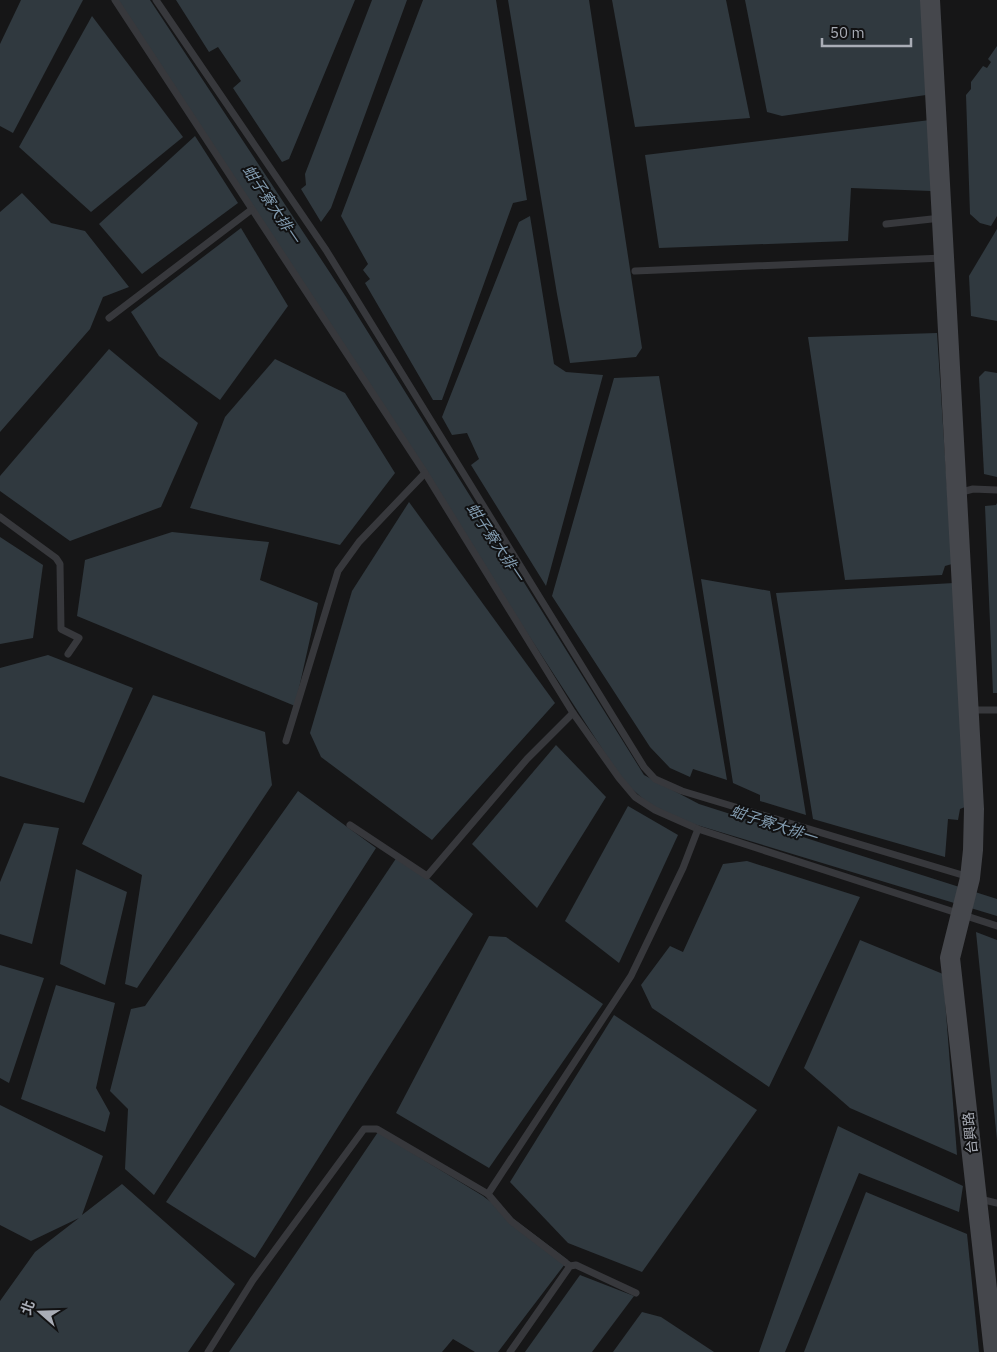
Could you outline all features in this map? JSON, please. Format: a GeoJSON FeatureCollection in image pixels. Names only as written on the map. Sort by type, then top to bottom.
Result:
{"type":"FeatureCollection","features":[{"type":"Feature","properties":{"kind":"street","name":"台興路"},"geometry":{"type":"LineString","coordinates":[[930,0],[974,810],[970,878],[959,914],[950,958],[994,1352]]}},
{"type":"Feature","properties":{"kind":"lane"},"geometry":{"type":"LineString","coordinates":[[115,0],[425,473],[573,712],[619,778],[635,797],[655,810],[698,829],[997,926]]}},
{"type":"Feature","properties":{"kind":"lane"},"geometry":{"type":"LineString","coordinates":[[156,0],[326,250],[644,767],[655,779],[682,791],[970,878]]}},
{"type":"Feature","properties":{"kind":"lane"},"geometry":{"type":"LineString","coordinates":[[109,318],[251,210]]}},
{"type":"Feature","properties":{"kind":"lane"},"geometry":{"type":"LineString","coordinates":[[886,224],[942,218]]}},
{"type":"Feature","properties":{"kind":"lane"},"geometry":{"type":"LineString","coordinates":[[635,271],[944,258]]}},
{"type":"Feature","properties":{"kind":"lane"},"geometry":{"type":"LineString","coordinates":[[286,740],[338,571],[358,542],[425,473]]}},
{"type":"Feature","properties":{"kind":"lane"},"geometry":{"type":"LineString","coordinates":[[957,493],[973,489],[997,490]]}},
{"type":"Feature","properties":{"kind":"lane"},"geometry":{"type":"LineString","coordinates":[[0,517],[56,558],[60,564],[61,629],[79,638],[68,654]]}},
{"type":"Feature","properties":{"kind":"lane"},"geometry":{"type":"LineString","coordinates":[[969,710],[997,710]]}},
{"type":"Feature","properties":{"kind":"lane"},"geometry":{"type":"LineString","coordinates":[[350,825],[428,876],[515,772],[573,712]]}},
{"type":"Feature","properties":{"kind":"lane"},"geometry":{"type":"LineString","coordinates":[[488,1194],[631,976],[683,868],[698,829]]}},
{"type":"Feature","properties":{"kind":"lane"},"geometry":{"type":"LineString","coordinates":[[208,1352],[253,1280],[364,1129],[377,1128],[488,1194],[511,1221],[570,1266]]}},
{"type":"Feature","properties":{"kind":"lane"},"geometry":{"type":"LineString","coordinates":[[977,1198],[997,1203]]}},
{"type":"Feature","properties":{"kind":"lane"},"geometry":{"type":"LineString","coordinates":[[510,1352],[570,1266],[576,1265],[636,1293]]}},
{"type":"Feature","properties":{"kind":"water"},"geometry":{"type":"Polygon","coordinates":[[[21,0],[83,0],[13,133],[0,126],[0,44],[21,0]]]}},
{"type":"Feature","properties":{"kind":"water","name":"蚶子寮大排一"},"geometry":{"type":"Polygon","coordinates":[[[117,0],[150,0],[346,297],[644,775],[699,804],[997,899],[997,916],[687,822],[650,805],[623,781],[117,0]]]}},
{"type":"Feature","properties":{"kind":"water"},"geometry":{"type":"Polygon","coordinates":[[[176,0],[355,0],[289,159],[282,162],[233,88],[241,81],[218,47],[209,52],[176,0]]]}},
{"type":"Feature","properties":{"kind":"water"},"geometry":{"type":"Polygon","coordinates":[[[372,0],[407,0],[331,208],[321,222],[301,189],[306,185],[305,174],[372,0]]]}},
{"type":"Feature","properties":{"kind":"water"},"geometry":{"type":"Polygon","coordinates":[[[423,0],[496,0],[527,200],[513,203],[442,400],[433,400],[365,283],[370,279],[363,270],[368,264],[341,216],[423,0]]]}},
{"type":"Feature","properties":{"kind":"water"},"geometry":{"type":"Polygon","coordinates":[[[508,0],[589,0],[642,348],[636,357],[570,363],[508,0]]]}},
{"type":"Feature","properties":{"kind":"water"},"geometry":{"type":"Polygon","coordinates":[[[612,0],[726,0],[750,118],[635,127],[612,0]]]}},
{"type":"Feature","properties":{"kind":"water"},"geometry":{"type":"Polygon","coordinates":[[[745,0],[928,0],[926,95],[782,116],[767,112],[745,0]]]}},
{"type":"Feature","properties":{"kind":"water"},"geometry":{"type":"Polygon","coordinates":[[[92,16],[183,137],[91,212],[19,147],[92,16]]]}},
{"type":"Feature","properties":{"kind":"water"},"geometry":{"type":"Polygon","coordinates":[[[997,46],[997,216],[991,226],[980,223],[970,214],[966,95],[971,89],[971,82],[983,66],[987,68],[991,62],[988,59],[997,46]]]}},
{"type":"Feature","properties":{"kind":"water"},"geometry":{"type":"Polygon","coordinates":[[[930,120],[931,191],[851,188],[848,241],[659,248],[645,155],[930,120]]]}},
{"type":"Feature","properties":{"kind":"water"},"geometry":{"type":"Polygon","coordinates":[[[195,136],[238,203],[142,274],[99,224],[195,136]]]}},
{"type":"Feature","properties":{"kind":"water"},"geometry":{"type":"Polygon","coordinates":[[[22,193],[51,223],[85,231],[129,287],[103,297],[90,329],[0,432],[0,212],[22,193]]]}},
{"type":"Feature","properties":{"kind":"water"},"geometry":{"type":"Polygon","coordinates":[[[530,216],[554,364],[566,372],[603,375],[546,586],[471,465],[479,459],[467,433],[452,435],[442,417],[519,222],[530,216]]]}},
{"type":"Feature","properties":{"kind":"water"},"geometry":{"type":"Polygon","coordinates":[[[241,228],[288,306],[220,400],[159,356],[131,312],[241,228]]]}},
{"type":"Feature","properties":{"kind":"water"},"geometry":{"type":"Polygon","coordinates":[[[997,229],[997,321],[971,316],[969,276],[997,229]]]}},
{"type":"Feature","properties":{"kind":"water"},"geometry":{"type":"Polygon","coordinates":[[[937,333],[952,564],[945,566],[942,575],[845,580],[808,337],[937,333]]]}},
{"type":"Feature","properties":{"kind":"water"},"geometry":{"type":"Polygon","coordinates":[[[109,349],[198,423],[161,507],[70,541],[0,491],[0,476],[109,349]]]}},
{"type":"Feature","properties":{"kind":"water"},"geometry":{"type":"Polygon","coordinates":[[[275,359],[345,393],[395,473],[340,545],[190,508],[225,417],[275,359]]]}},
{"type":"Feature","properties":{"kind":"water"},"geometry":{"type":"Polygon","coordinates":[[[985,371],[997,373],[997,477],[984,474],[979,377],[985,371]]]}},
{"type":"Feature","properties":{"kind":"water"},"geometry":{"type":"Polygon","coordinates":[[[659,376],[727,780],[693,769],[690,777],[670,768],[650,747],[552,596],[614,378],[659,376]]]}},
{"type":"Feature","properties":{"kind":"water"},"geometry":{"type":"Polygon","coordinates":[[[409,502],[555,703],[432,840],[321,757],[310,733],[352,591],[409,502]]]}},
{"type":"Feature","properties":{"kind":"water"},"geometry":{"type":"Polygon","coordinates":[[[997,503],[997,693],[993,693],[985,506],[996,505],[997,503]]]}},
{"type":"Feature","properties":{"kind":"water"},"geometry":{"type":"Polygon","coordinates":[[[172,532],[269,542],[260,580],[318,603],[295,706],[77,616],[85,560],[172,532]]]}},
{"type":"Feature","properties":{"kind":"water"},"geometry":{"type":"Polygon","coordinates":[[[0,537],[43,565],[33,638],[0,644],[0,537]]]}},
{"type":"Feature","properties":{"kind":"water"},"geometry":{"type":"Polygon","coordinates":[[[701,579],[770,591],[806,815],[760,801],[760,795],[733,783],[701,579]]]}},
{"type":"Feature","properties":{"kind":"water"},"geometry":{"type":"Polygon","coordinates":[[[954,583],[965,807],[960,809],[958,820],[948,819],[945,857],[813,819],[776,593],[954,583]]]}},
{"type":"Feature","properties":{"kind":"water"},"geometry":{"type":"Polygon","coordinates":[[[48,655],[133,688],[84,803],[0,776],[0,668],[48,655]]]}},
{"type":"Feature","properties":{"kind":"water"},"geometry":{"type":"Polygon","coordinates":[[[153,695],[265,732],[272,785],[137,988],[125,984],[142,875],[82,844],[153,695]]]}},
{"type":"Feature","properties":{"kind":"water"},"geometry":{"type":"Polygon","coordinates":[[[556,745],[606,797],[537,908],[472,844],[556,745]]]}},
{"type":"Feature","properties":{"kind":"water"},"geometry":{"type":"Polygon","coordinates":[[[298,791],[376,848],[154,1195],[125,1169],[128,1109],[110,1091],[131,1009],[145,1006],[298,791]]]}},
{"type":"Feature","properties":{"kind":"water"},"geometry":{"type":"Polygon","coordinates":[[[628,806],[678,835],[619,963],[565,921],[628,806]]]}},
{"type":"Feature","properties":{"kind":"water"},"geometry":{"type":"Polygon","coordinates":[[[24,823],[59,828],[32,944],[0,934],[0,882],[24,823]]]}},
{"type":"Feature","properties":{"kind":"water"},"geometry":{"type":"Polygon","coordinates":[[[399,854],[473,914],[255,1258],[166,1202],[399,854]]]}},
{"type":"Feature","properties":{"kind":"water"},"geometry":{"type":"Polygon","coordinates":[[[747,861],[860,897],[769,1087],[652,1008],[641,985],[670,946],[683,952],[723,864],[747,861]]]}},
{"type":"Feature","properties":{"kind":"water"},"geometry":{"type":"Polygon","coordinates":[[[76,869],[127,892],[105,985],[60,964],[76,869]]]}},
{"type":"Feature","properties":{"kind":"water"},"geometry":{"type":"Polygon","coordinates":[[[976,932],[997,940],[997,1140],[976,932]]]}},
{"type":"Feature","properties":{"kind":"water"},"geometry":{"type":"Polygon","coordinates":[[[489,936],[506,937],[603,1004],[489,1168],[396,1113],[489,936]]]}},
{"type":"Feature","properties":{"kind":"water"},"geometry":{"type":"Polygon","coordinates":[[[860,940],[943,974],[957,1155],[850,1108],[804,1068],[860,940]]]}},
{"type":"Feature","properties":{"kind":"water"},"geometry":{"type":"Polygon","coordinates":[[[0,965],[44,978],[9,1083],[0,1078],[0,965]]]}},
{"type":"Feature","properties":{"kind":"water"},"geometry":{"type":"Polygon","coordinates":[[[56,985],[115,1003],[96,1088],[110,1113],[105,1132],[21,1099],[56,985]]]}},
{"type":"Feature","properties":{"kind":"water"},"geometry":{"type":"Polygon","coordinates":[[[614,1015],[757,1110],[642,1272],[568,1243],[510,1182],[614,1015]]]}},
{"type":"Feature","properties":{"kind":"water"},"geometry":{"type":"Polygon","coordinates":[[[0,1105],[103,1156],[82,1215],[122,1184],[235,1284],[188,1352],[0,1352],[0,1301],[35,1252],[79,1218],[31,1241],[0,1225],[0,1105]]]}},
{"type":"Feature","properties":{"kind":"water"},"geometry":{"type":"Polygon","coordinates":[[[838,1126],[963,1186],[959,1212],[859,1173],[785,1352],[759,1352],[838,1126]]]}},
{"type":"Feature","properties":{"kind":"water"},"geometry":{"type":"Polygon","coordinates":[[[378,1132],[483,1196],[568,1260],[498,1352],[475,1352],[453,1339],[442,1352],[229,1352],[378,1132]]]}},
{"type":"Feature","properties":{"kind":"water"},"geometry":{"type":"Polygon","coordinates":[[[866,1192],[967,1234],[979,1352],[804,1352],[866,1192]]]}},
{"type":"Feature","properties":{"kind":"water"},"geometry":{"type":"Polygon","coordinates":[[[580,1275],[634,1296],[592,1352],[525,1352],[580,1275]]]}},
{"type":"Feature","properties":{"kind":"water"},"geometry":{"type":"Polygon","coordinates":[[[642,1312],[661,1317],[714,1352],[613,1352],[642,1312]]]}}]}
